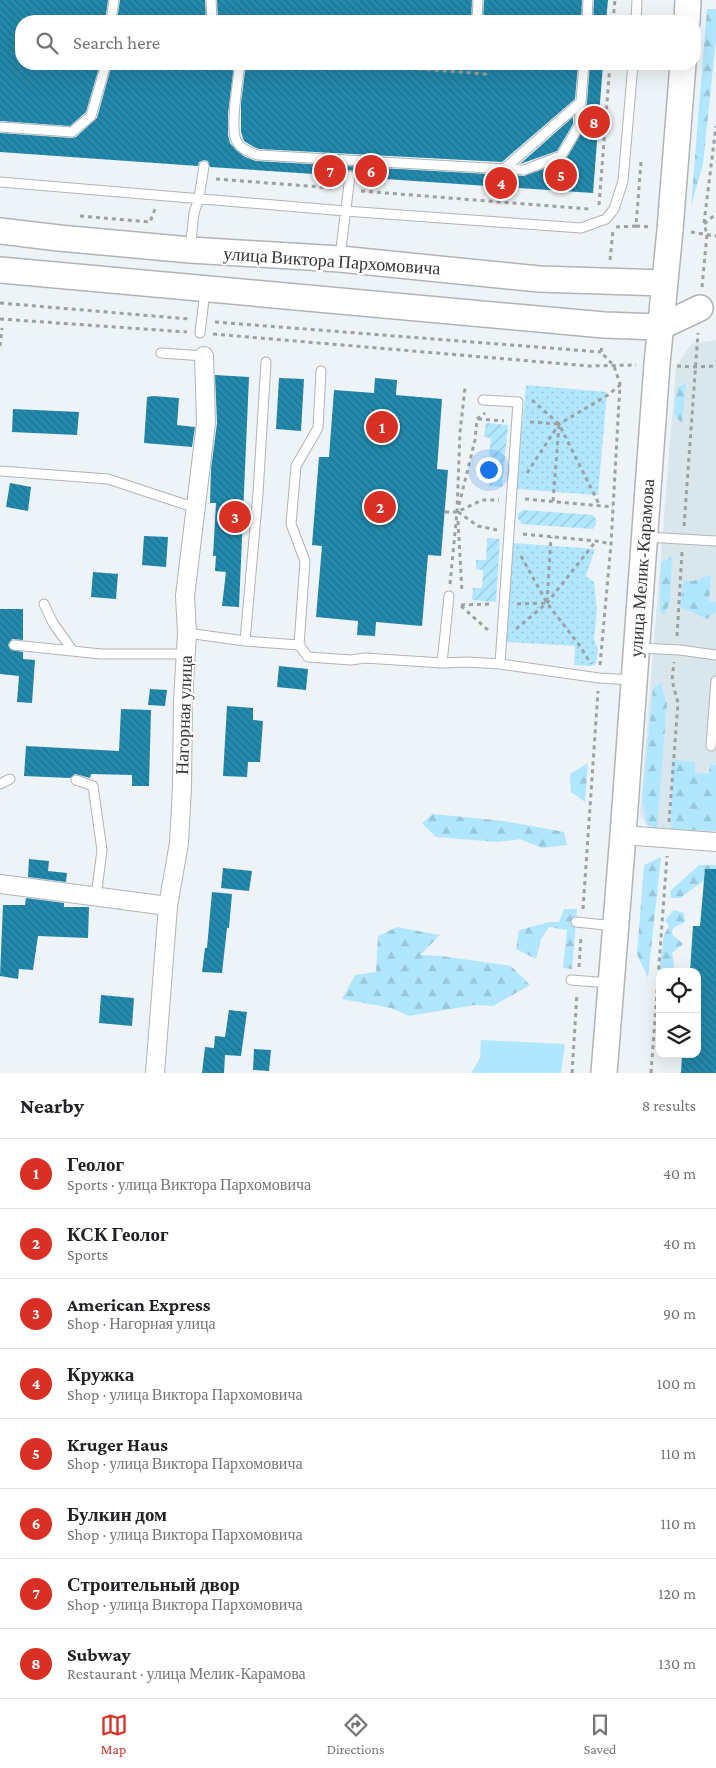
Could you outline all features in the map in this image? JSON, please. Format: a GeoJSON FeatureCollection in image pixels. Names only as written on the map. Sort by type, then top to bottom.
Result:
{"type":"FeatureCollection","features":[{"type":"Feature","properties":{"kind":"main road"},"geometry":{"type":"LineString","coordinates":[[687,15],[688,0]]}},
{"type":"Feature","properties":{"kind":"main road","name":"улица Мелик-Карамова"},"geometry":{"type":"LineString","coordinates":[[604,1073],[660,327],[683,70]]}},
{"type":"Feature","properties":{"kind":"main road","name":"улица Виктора Пархомовича"},"geometry":{"type":"LineString","coordinates":[[0,231],[190,250],[340,260],[539,279],[664,284]]}},
{"type":"Feature","properties":{"kind":"main road"},"geometry":{"type":"LineString","coordinates":[[54,275],[59,238]]}},
{"type":"Feature","properties":{"kind":"main road","name":"улица Виктора Пархомовича"},"geometry":{"type":"LineString","coordinates":[[0,270],[366,302],[417,309],[604,325],[660,327]]}},
{"type":"Feature","properties":{"kind":"main road"},"geometry":{"type":"LineString","coordinates":[[664,284],[708,309]]}},
{"type":"Feature","properties":{"kind":"main road"},"geometry":{"type":"LineString","coordinates":[[660,327],[708,309]]}},
{"type":"Feature","properties":{"kind":"street","name":"Нагорная улица"},"geometry":{"type":"LineString","coordinates":[[155,1073],[168,906],[179,842],[187,633],[185,596],[206,423],[204,356]]}},
{"type":"Feature","properties":{"kind":"street"},"geometry":{"type":"LineString","coordinates":[[623,835],[716,842]]}},
{"type":"Feature","properties":{"kind":"street"},"geometry":{"type":"LineString","coordinates":[[0,884],[168,906]]}},
{"type":"Feature","properties":{"kind":"lane"},"geometry":{"type":"LineString","coordinates":[[112,15],[114,0]]}},
{"type":"Feature","properties":{"kind":"lane"},"geometry":{"type":"LineString","coordinates":[[210,0],[211,15]]}},
{"type":"Feature","properties":{"kind":"lane"},"geometry":{"type":"LineString","coordinates":[[477,15],[478,0]]}},
{"type":"Feature","properties":{"kind":"lane"},"geometry":{"type":"LineString","coordinates":[[587,15],[588,0]]}},
{"type":"Feature","properties":{"kind":"lane"},"geometry":{"type":"LineString","coordinates":[[636,15],[637,0]]}},
{"type":"Feature","properties":{"kind":"lane"},"geometry":{"type":"LineString","coordinates":[[0,127],[72,132],[91,116],[104,70]]}},
{"type":"Feature","properties":{"kind":"lane"},"geometry":{"type":"LineString","coordinates":[[239,70],[234,128],[236,140],[245,151],[258,155],[524,170],[561,156],[579,126],[584,70]]}},
{"type":"Feature","properties":{"kind":"lane"},"geometry":{"type":"LineString","coordinates":[[0,182],[345,211],[581,228],[606,219],[614,209],[623,181],[632,70]]}},
{"type":"Feature","properties":{"kind":"lane"},"geometry":{"type":"LineString","coordinates":[[504,168],[581,102]]}},
{"type":"Feature","properties":{"kind":"lane"},"geometry":{"type":"LineString","coordinates":[[190,250],[194,213],[199,198],[204,166]]}},
{"type":"Feature","properties":{"kind":"lane"},"geometry":{"type":"LineString","coordinates":[[340,260],[350,176]]}},
{"type":"Feature","properties":{"kind":"lane"},"geometry":{"type":"LineString","coordinates":[[200,333],[205,288]]}},
{"type":"Feature","properties":{"kind":"lane"},"geometry":{"type":"LineString","coordinates":[[161,353],[204,356]]}},
{"type":"Feature","properties":{"kind":"lane"},"geometry":{"type":"LineString","coordinates":[[245,641],[258,492],[266,362]]}},
{"type":"Feature","properties":{"kind":"lane"},"geometry":{"type":"LineString","coordinates":[[321,371],[318,428],[296,466],[291,524],[304,561],[299,645],[308,657],[500,664],[599,678],[634,680]]}},
{"type":"Feature","properties":{"kind":"lane"},"geometry":{"type":"LineString","coordinates":[[483,400],[518,402],[500,664]]}},
{"type":"Feature","properties":{"kind":"lane"},"geometry":{"type":"LineString","coordinates":[[0,471],[108,479],[196,508]]}},
{"type":"Feature","properties":{"kind":"lane"},"geometry":{"type":"LineString","coordinates":[[644,537],[716,541]]}},
{"type":"Feature","properties":{"kind":"lane"},"geometry":{"type":"LineString","coordinates":[[442,663],[449,596]]}},
{"type":"Feature","properties":{"kind":"lane"},"geometry":{"type":"LineString","coordinates":[[44,604],[53,623],[73,651]]}},
{"type":"Feature","properties":{"kind":"lane"},"geometry":{"type":"LineString","coordinates":[[187,633],[245,641],[299,645]]}},
{"type":"Feature","properties":{"kind":"lane"},"geometry":{"type":"LineString","coordinates":[[14,645],[101,654],[186,654]]}},
{"type":"Feature","properties":{"kind":"lane"},"geometry":{"type":"LineString","coordinates":[[636,648],[680,650],[716,655]]}},
{"type":"Feature","properties":{"kind":"lane"},"geometry":{"type":"LineString","coordinates":[[710,746],[716,682]]}},
{"type":"Feature","properties":{"kind":"lane"},"geometry":{"type":"LineString","coordinates":[[0,784],[10,779]]}},
{"type":"Feature","properties":{"kind":"lane"},"geometry":{"type":"LineString","coordinates":[[76,780],[93,786],[102,850],[96,897]]}},
{"type":"Feature","properties":{"kind":"lane"},"geometry":{"type":"LineString","coordinates":[[579,922],[615,926]]}},
{"type":"Feature","properties":{"kind":"lane"},"geometry":{"type":"LineString","coordinates":[[574,980],[611,983]]}},
{"type":"Feature","properties":{"kind":"path"},"geometry":{"type":"LineString","coordinates":[[614,15],[615,0]]}},
{"type":"Feature","properties":{"kind":"path"},"geometry":{"type":"LineString","coordinates":[[434,70],[486,74],[486,70]]}},
{"type":"Feature","properties":{"kind":"path"},"geometry":{"type":"LineString","coordinates":[[599,210],[610,70]]}},
{"type":"Feature","properties":{"kind":"path"},"geometry":{"type":"LineString","coordinates":[[704,224],[716,126]]}},
{"type":"Feature","properties":{"kind":"path"},"geometry":{"type":"LineString","coordinates":[[214,173],[214,178],[590,209]]}},
{"type":"Feature","properties":{"kind":"path"},"geometry":{"type":"LineString","coordinates":[[75,215],[150,222],[162,195]]}},
{"type":"Feature","properties":{"kind":"path"},"geometry":{"type":"LineString","coordinates":[[607,281],[613,228]]}},
{"type":"Feature","properties":{"kind":"path"},"geometry":{"type":"LineString","coordinates":[[0,303],[202,321],[601,352],[614,366],[620,384],[614,507],[574,980],[572,1073]]}},
{"type":"Feature","properties":{"kind":"path"},"geometry":{"type":"LineString","coordinates":[[0,319],[200,333],[589,366],[614,366]]}},
{"type":"Feature","properties":{"kind":"path"},"geometry":{"type":"LineString","coordinates":[[601,352],[604,325]]}},
{"type":"Feature","properties":{"kind":"path"},"geometry":{"type":"LineString","coordinates":[[0,346],[2,328]]}},
{"type":"Feature","properties":{"kind":"path"},"geometry":{"type":"LineString","coordinates":[[511,498],[560,424],[608,395],[620,384]]}},
{"type":"Feature","properties":{"kind":"path"},"geometry":{"type":"LineString","coordinates":[[449,596],[457,512],[460,432],[465,388]]}},
{"type":"Feature","properties":{"kind":"path"},"geometry":{"type":"LineString","coordinates":[[526,395],[560,424],[600,506]]}},
{"type":"Feature","properties":{"kind":"path"},"geometry":{"type":"LineString","coordinates":[[463,587],[457,512],[475,440],[477,419]]}},
{"type":"Feature","properties":{"kind":"path"},"geometry":{"type":"LineString","coordinates":[[553,501],[560,424]]}},
{"type":"Feature","properties":{"kind":"path"},"geometry":{"type":"LineString","coordinates":[[445,512],[457,512],[482,500],[492,501],[511,498],[614,507]]}},
{"type":"Feature","properties":{"kind":"path"},"geometry":{"type":"LineString","coordinates":[[457,512],[478,526],[490,527],[509,533],[611,544]]}},
{"type":"Feature","properties":{"kind":"path"},"geometry":{"type":"LineString","coordinates":[[509,533],[547,603],[580,646],[599,678]]}},
{"type":"Feature","properties":{"kind":"path"},"geometry":{"type":"LineString","coordinates":[[547,603],[551,537]]}},
{"type":"Feature","properties":{"kind":"path"},"geometry":{"type":"LineString","coordinates":[[461,605],[501,641],[547,603],[596,541]]}},
{"type":"Feature","properties":{"kind":"shaded area"},"geometry":{"type":"Polygon","coordinates":[[[716,340],[716,834],[650,830],[640,814],[676,368],[691,344],[716,340]]]}},
{"type":"Feature","properties":{"kind":"green space"},"geometry":{"type":"Polygon","coordinates":[[[707,9],[716,9],[716,39],[703,164],[691,206],[707,9]]]}},
{"type":"Feature","properties":{"kind":"green space"},"geometry":{"type":"Polygon","coordinates":[[[686,383],[682,424],[674,414],[677,387],[686,383]]]}},
{"type":"Feature","properties":{"kind":"green space"},"geometry":{"type":"Polygon","coordinates":[[[526,385],[607,392],[598,495],[516,489],[526,385]]]}},
{"type":"Feature","properties":{"kind":"green space"},"geometry":{"type":"Polygon","coordinates":[[[486,423],[508,425],[502,487],[489,486],[491,466],[483,465],[484,456],[489,457],[491,438],[484,437],[486,423]]]}},
{"type":"Feature","properties":{"kind":"green space"},"geometry":{"type":"Polygon","coordinates":[[[523,510],[593,515],[596,519],[596,525],[593,529],[522,524],[518,519],[518,514],[523,510]]]}},
{"type":"Feature","properties":{"kind":"green space"},"geometry":{"type":"Polygon","coordinates":[[[487,538],[500,539],[496,602],[472,600],[473,588],[482,588],[483,570],[476,569],[476,560],[486,560],[487,538]]]}},
{"type":"Feature","properties":{"kind":"green space"},"geometry":{"type":"Polygon","coordinates":[[[513,543],[595,549],[586,576],[594,582],[597,610],[594,639],[598,650],[596,664],[591,666],[574,665],[575,646],[506,642],[513,543]]]}},
{"type":"Feature","properties":{"kind":"green space"},"geometry":{"type":"Polygon","coordinates":[[[672,556],[670,602],[664,616],[660,610],[661,563],[672,556]]]}},
{"type":"Feature","properties":{"kind":"green space"},"geometry":{"type":"Polygon","coordinates":[[[711,575],[709,601],[716,602],[716,611],[707,619],[680,607],[683,581],[693,581],[711,575]]]}},
{"type":"Feature","properties":{"kind":"green space"},"geometry":{"type":"Polygon","coordinates":[[[662,682],[663,693],[667,703],[657,830],[647,824],[642,800],[653,688],[662,682]]]}},
{"type":"Feature","properties":{"kind":"green space"},"geometry":{"type":"Polygon","coordinates":[[[672,760],[695,762],[695,773],[709,774],[710,764],[716,765],[716,831],[671,829],[672,760]]]}},
{"type":"Feature","properties":{"kind":"green space"},"geometry":{"type":"Polygon","coordinates":[[[588,763],[585,802],[571,792],[570,774],[588,763]]]}},
{"type":"Feature","properties":{"kind":"green space"},"geometry":{"type":"Polygon","coordinates":[[[433,814],[504,821],[564,832],[567,845],[542,848],[520,839],[498,842],[436,837],[422,823],[433,814]]]}},
{"type":"Feature","properties":{"kind":"green space"},"geometry":{"type":"Polygon","coordinates":[[[661,857],[648,978],[637,954],[644,865],[661,857]]]}},
{"type":"Feature","properties":{"kind":"green space"},"geometry":{"type":"Polygon","coordinates":[[[699,865],[716,865],[716,883],[702,882],[680,898],[671,898],[670,891],[699,865]]]}},
{"type":"Feature","properties":{"kind":"green space"},"geometry":{"type":"Polygon","coordinates":[[[564,909],[577,909],[572,969],[563,968],[567,930],[549,927],[541,939],[536,959],[516,949],[519,930],[550,922],[559,922],[564,909]]]}},
{"type":"Feature","properties":{"kind":"green space"},"geometry":{"type":"Polygon","coordinates":[[[674,910],[684,913],[685,922],[673,928],[672,934],[683,944],[672,953],[673,968],[660,968],[664,935],[669,926],[665,920],[674,910]]]}},
{"type":"Feature","properties":{"kind":"green space"},"geometry":{"type":"Polygon","coordinates":[[[397,927],[440,935],[420,955],[441,956],[511,966],[530,985],[493,1006],[475,1005],[409,1016],[391,1008],[342,999],[355,975],[376,972],[378,936],[397,927]]]}},
{"type":"Feature","properties":{"kind":"green space"},"geometry":{"type":"Polygon","coordinates":[[[481,1040],[565,1044],[561,1073],[471,1073],[480,1058],[481,1040]]]}},
{"type":"Feature","properties":{"kind":"building"},"geometry":{"type":"Polygon","coordinates":[[[0,0],[108,0],[106,15],[15,15],[15,70],[98,70],[86,112],[70,126],[0,121],[0,0]]]}},
{"type":"Feature","properties":{"kind":"building"},"geometry":{"type":"Polygon","coordinates":[[[120,0],[205,0],[206,15],[118,15],[120,0]]]}},
{"type":"Feature","properties":{"kind":"building"},"geometry":{"type":"Polygon","coordinates":[[[217,0],[472,0],[471,15],[218,15],[217,0]]]}},
{"type":"Feature","properties":{"kind":"building"},"geometry":{"type":"Polygon","coordinates":[[[484,0],[582,0],[581,15],[483,15],[484,0]]]}},
{"type":"Feature","properties":{"kind":"building"},"geometry":{"type":"Polygon","coordinates":[[[594,0],[608,0],[607,15],[593,15],[594,0]]]}},
{"type":"Feature","properties":{"kind":"building"},"geometry":{"type":"Polygon","coordinates":[[[110,70],[233,70],[228,114],[228,135],[230,143],[245,157],[256,161],[524,176],[563,162],[566,159],[585,127],[590,70],[603,70],[593,193],[356,177],[354,171],[350,170],[345,172],[344,176],[210,167],[208,161],[204,160],[199,162],[198,166],[0,152],[0,133],[72,138],[76,137],[97,118],[110,70]]]}},
{"type":"Feature","properties":{"kind":"building"},"geometry":{"type":"Polygon","coordinates":[[[245,70],[577,70],[575,99],[502,162],[259,149],[244,141],[241,132],[241,103],[245,70]]]}},
{"type":"Feature","properties":{"kind":"building"},"geometry":{"type":"Polygon","coordinates":[[[573,117],[573,124],[557,151],[520,164],[573,117]]]}},
{"type":"Feature","properties":{"kind":"building"},"geometry":{"type":"Polygon","coordinates":[[[215,375],[249,377],[239,607],[222,606],[226,572],[215,571],[216,556],[213,556],[216,503],[210,503],[211,469],[217,423],[215,375]]]}},
{"type":"Feature","properties":{"kind":"building"},"geometry":{"type":"Polygon","coordinates":[[[279,378],[304,379],[301,431],[276,429],[279,378]]]}},
{"type":"Feature","properties":{"kind":"building"},"geometry":{"type":"Polygon","coordinates":[[[375,378],[397,380],[396,395],[442,399],[437,469],[448,470],[441,556],[428,555],[422,626],[376,622],[375,636],[357,635],[358,621],[316,617],[322,546],[312,545],[319,457],[329,457],[334,390],[374,393],[375,378]]]}},
{"type":"Feature","properties":{"kind":"building"},"geometry":{"type":"Polygon","coordinates":[[[147,397],[179,398],[177,425],[195,427],[192,447],[144,443],[147,397]]]}},
{"type":"Feature","properties":{"kind":"building"},"geometry":{"type":"Polygon","coordinates":[[[13,409],[79,412],[77,435],[12,432],[13,409]]]}},
{"type":"Feature","properties":{"kind":"building"},"geometry":{"type":"Polygon","coordinates":[[[10,483],[31,487],[28,511],[6,507],[10,483]]]}},
{"type":"Feature","properties":{"kind":"building"},"geometry":{"type":"Polygon","coordinates":[[[144,536],[168,537],[166,567],[142,565],[144,536]]]}},
{"type":"Feature","properties":{"kind":"building"},"geometry":{"type":"Polygon","coordinates":[[[93,572],[118,574],[116,599],[91,597],[93,572]]]}},
{"type":"Feature","properties":{"kind":"building"},"geometry":{"type":"Polygon","coordinates":[[[0,609],[23,609],[23,640],[12,639],[8,645],[11,650],[23,652],[23,659],[35,660],[32,703],[17,702],[19,676],[0,674],[0,609]]]}},
{"type":"Feature","properties":{"kind":"building"},"geometry":{"type":"Polygon","coordinates":[[[279,666],[308,669],[306,690],[277,687],[279,666]]]}},
{"type":"Feature","properties":{"kind":"building"},"geometry":{"type":"Polygon","coordinates":[[[150,689],[167,690],[165,706],[148,705],[150,689]]]}},
{"type":"Feature","properties":{"kind":"building"},"geometry":{"type":"Polygon","coordinates":[[[227,706],[253,708],[253,720],[263,721],[260,762],[248,762],[247,777],[223,776],[227,706]]]}},
{"type":"Feature","properties":{"kind":"building"},"geometry":{"type":"Polygon","coordinates":[[[121,709],[151,710],[149,786],[132,786],[132,775],[91,774],[90,778],[75,774],[70,778],[24,776],[26,746],[119,751],[121,709]]]}},
{"type":"Feature","properties":{"kind":"building"},"geometry":{"type":"Polygon","coordinates":[[[29,859],[49,861],[48,871],[67,873],[66,882],[28,877],[29,859]]]}},
{"type":"Feature","properties":{"kind":"building"},"geometry":{"type":"Polygon","coordinates":[[[223,868],[252,871],[249,891],[221,888],[223,868]]]}},
{"type":"Feature","properties":{"kind":"building"},"geometry":{"type":"Polygon","coordinates":[[[705,869],[716,869],[716,1073],[681,1073],[682,1058],[701,1058],[701,968],[690,968],[693,926],[700,926],[705,869]]]}},
{"type":"Feature","properties":{"kind":"building"},"geometry":{"type":"Polygon","coordinates":[[[212,892],[232,894],[222,973],[202,972],[205,948],[207,948],[212,892]]]}},
{"type":"Feature","properties":{"kind":"building"},"geometry":{"type":"Polygon","coordinates":[[[26,898],[64,903],[64,907],[89,907],[88,938],[38,936],[33,970],[19,969],[18,979],[0,976],[3,905],[25,905],[26,898]]]}},
{"type":"Feature","properties":{"kind":"building"},"geometry":{"type":"Polygon","coordinates":[[[101,995],[134,998],[132,1026],[99,1023],[101,995]]]}},
{"type":"Feature","properties":{"kind":"building"},"geometry":{"type":"Polygon","coordinates":[[[229,1010],[247,1012],[241,1056],[225,1055],[224,1073],[202,1073],[205,1047],[214,1048],[215,1036],[225,1037],[229,1010]]]}},
{"type":"Feature","properties":{"kind":"building"},"geometry":{"type":"Polygon","coordinates":[[[254,1049],[271,1050],[269,1071],[253,1070],[254,1049]]]}},
{"type":"Feature","properties":{"kind":"place","name":"Subway"},"geometry":{"type":"Point","coordinates":[594,122]}},
{"type":"Feature","properties":{"kind":"place","name":"Строительный двор"},"geometry":{"type":"Point","coordinates":[330,171]}},
{"type":"Feature","properties":{"kind":"place","name":"Булкин дом"},"geometry":{"type":"Point","coordinates":[371,171]}},
{"type":"Feature","properties":{"kind":"place","name":"Kruger Haus"},"geometry":{"type":"Point","coordinates":[561,175]}},
{"type":"Feature","properties":{"kind":"place","name":"Кружка"},"geometry":{"type":"Point","coordinates":[501,183]}},
{"type":"Feature","properties":{"kind":"place","name":"Геолог"},"geometry":{"type":"Point","coordinates":[382,427]}},
{"type":"Feature","properties":{"kind":"place","name":"КСК Геолог"},"geometry":{"type":"Point","coordinates":[380,507]}},
{"type":"Feature","properties":{"kind":"place","name":"American Express"},"geometry":{"type":"Point","coordinates":[235,517]}}]}
